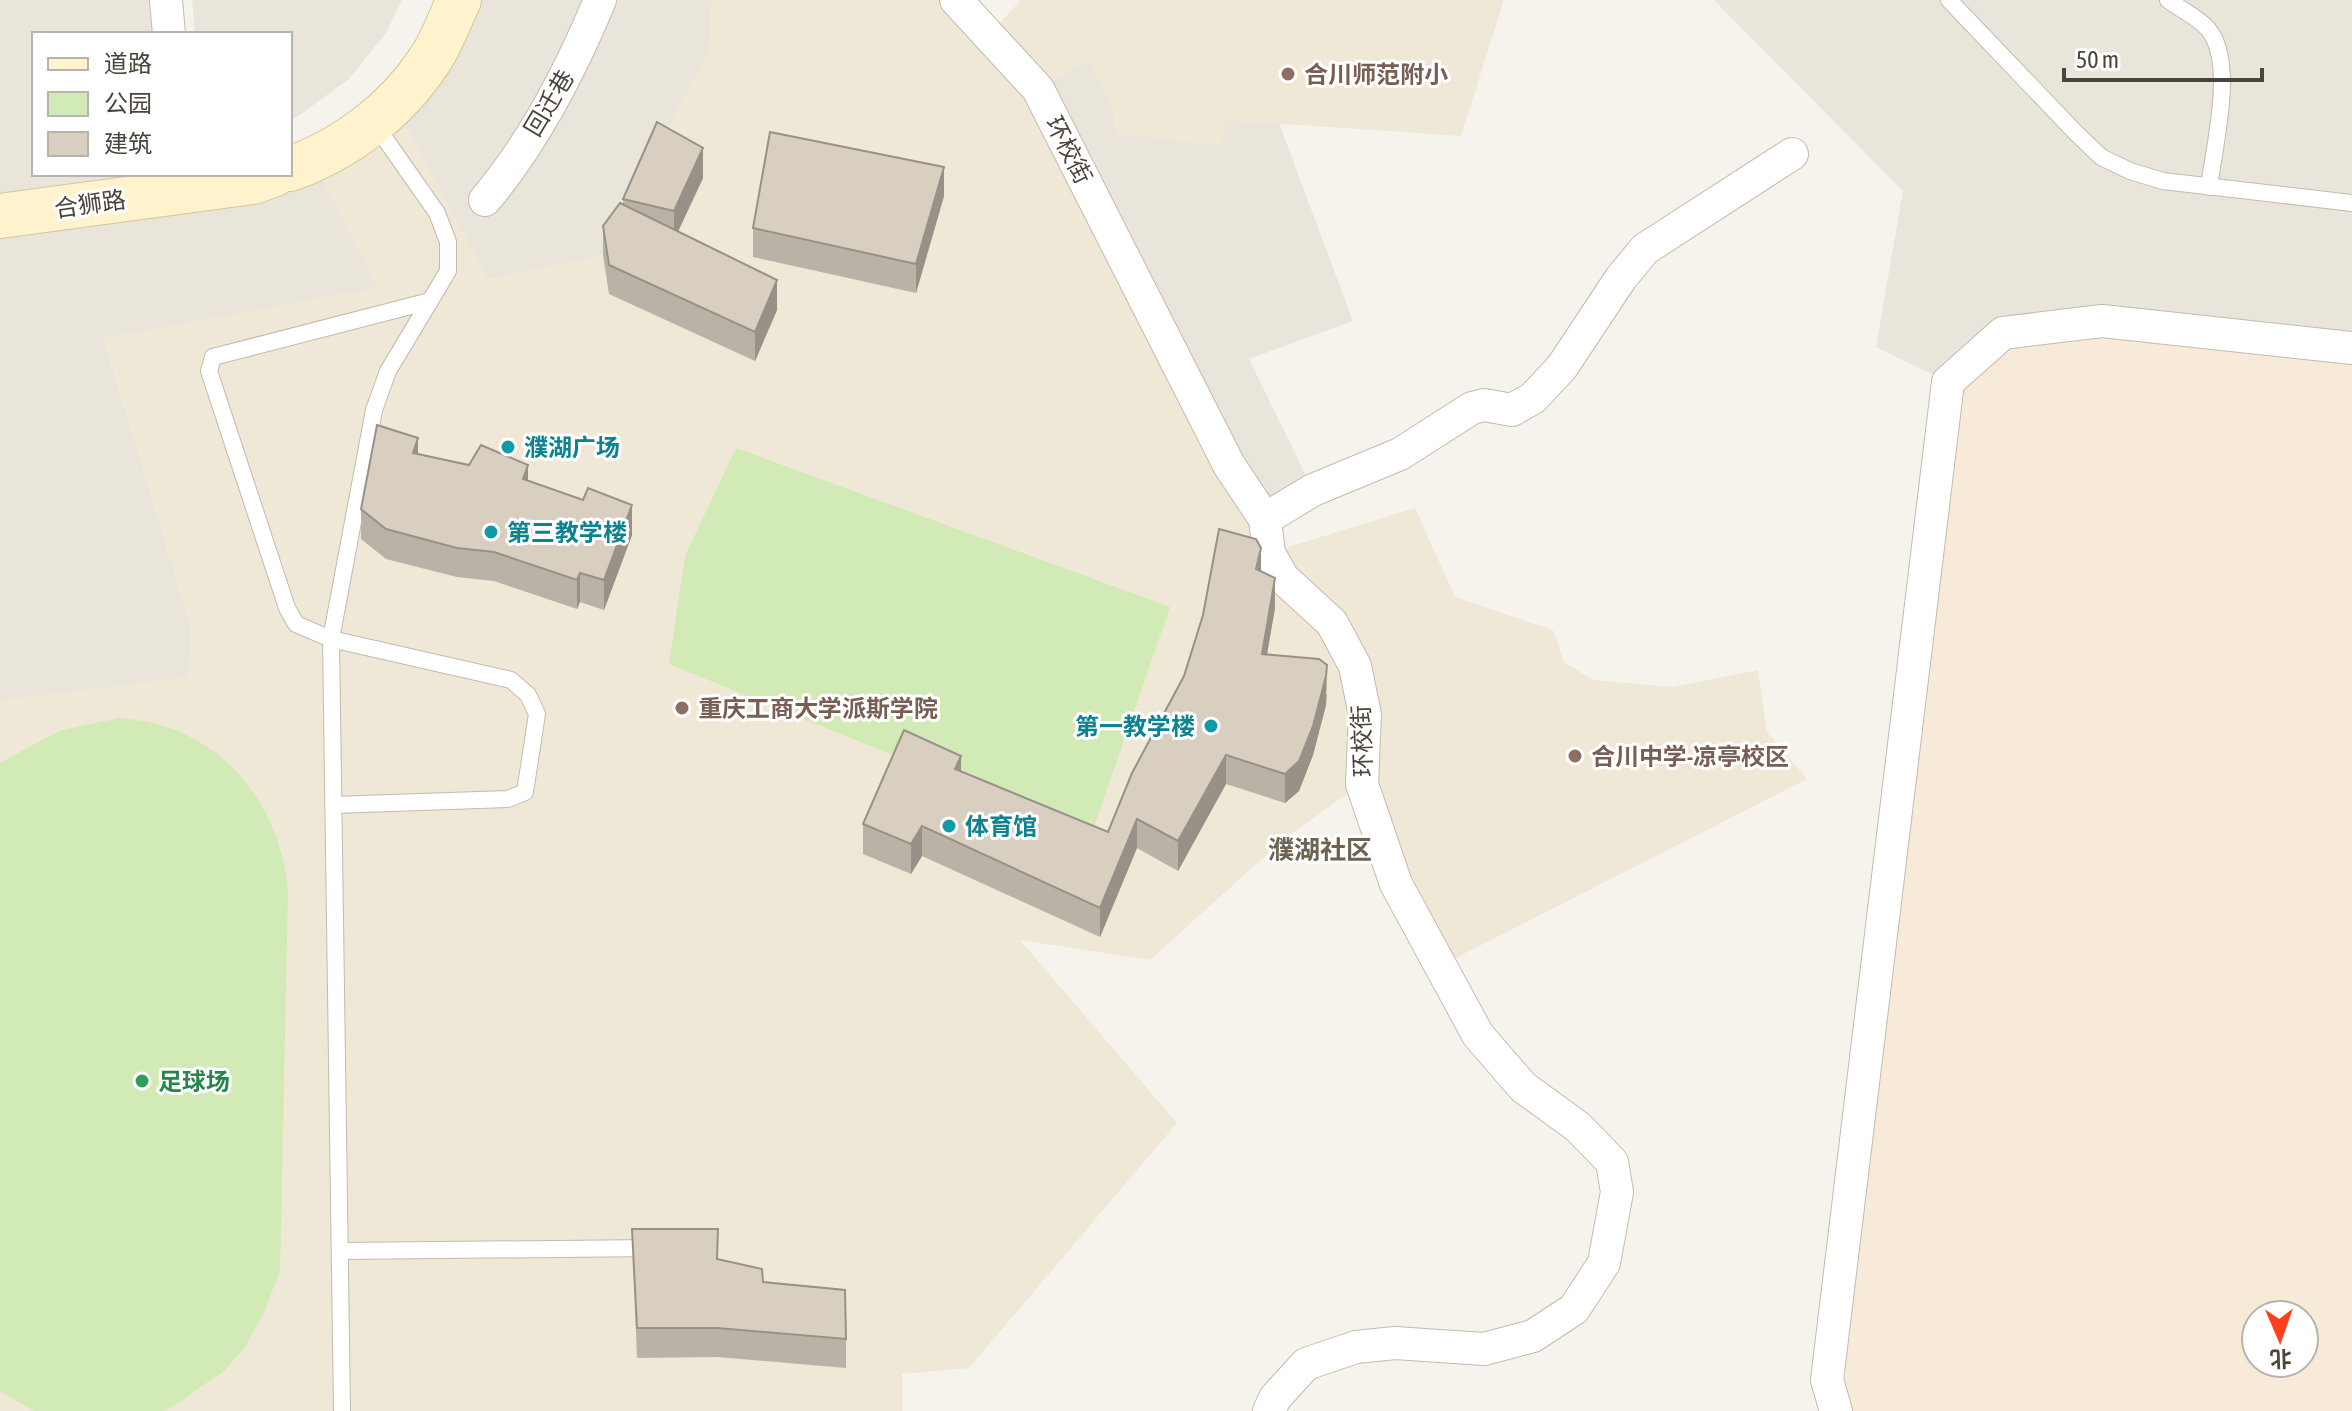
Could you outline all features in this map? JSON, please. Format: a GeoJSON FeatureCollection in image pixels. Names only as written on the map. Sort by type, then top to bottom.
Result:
{"type":"FeatureCollection","features":[{"type":"Feature","properties":{"kind":"main road"},"geometry":{"type":"LineString","coordinates":[[292,168],[313,160],[394,105],[430,60],[459,0]]}},
{"type":"Feature","properties":{"kind":"main road","name":"合狮路"},"geometry":{"type":"LineString","coordinates":[[0,216],[185,183],[253,182],[270,176]]}},
{"type":"Feature","properties":{"kind":"street"},"geometry":{"type":"LineString","coordinates":[[166,0],[169,32]]}},
{"type":"Feature","properties":{"kind":"street","name":"回迁巷"},"geometry":{"type":"LineString","coordinates":[[485,200],[505,177],[576,59],[600,0]]}},
{"type":"Feature","properties":{"kind":"street","name":"环校街"},"geometry":{"type":"LineString","coordinates":[[956,0],[1038,89],[1229,465],[1265,519],[1269,553],[1283,578],[1332,623],[1355,666],[1365,715],[1362,784],[1396,884],[1478,1035],[1523,1087],[1578,1127],[1612,1162],[1617,1192],[1604,1263],[1574,1309],[1533,1336],[1484,1349],[1395,1343],[1356,1347],[1306,1364],[1275,1398],[1269,1411]]}},
{"type":"Feature","properties":{"kind":"street"},"geometry":{"type":"LineString","coordinates":[[1265,519],[1313,490],[1400,454],[1472,408],[1484,405],[1512,410],[1522,407],[1562,367],[1621,278],[1645,249],[1792,154]]}},
{"type":"Feature","properties":{"kind":"street"},"geometry":{"type":"LineString","coordinates":[[1836,1411],[1827,1380],[1948,382],[2003,333],[2102,321],[2352,348]]}},
{"type":"Feature","properties":{"kind":"lane"},"geometry":{"type":"LineString","coordinates":[[1949,0],[2101,157],[2130,171],[2163,181],[2352,203]]}},
{"type":"Feature","properties":{"kind":"lane"},"geometry":{"type":"LineString","coordinates":[[2168,0],[2208,28],[2220,51],[2222,76],[2209,187]]}},
{"type":"Feature","properties":{"kind":"lane"},"geometry":{"type":"LineString","coordinates":[[342,1411],[331,639],[374,410],[388,371],[448,271],[448,242],[437,213],[373,122]]}},
{"type":"Feature","properties":{"kind":"lane"},"geometry":{"type":"LineString","coordinates":[[333,805],[508,799],[525,792],[537,714],[528,695],[511,680],[331,639],[296,624],[287,608],[209,371],[213,357],[430,301]]}},
{"type":"Feature","properties":{"kind":"lane"},"geometry":{"type":"LineString","coordinates":[[340,1251],[675,1247]]}},
{"type":"Feature","properties":{"kind":"shaded area"},"geometry":{"type":"Polygon","coordinates":[[[0,0],[166,0],[169,32],[32,32],[32,176],[292,176],[292,162],[313,160],[378,288],[104,339],[192,630],[188,678],[0,701],[0,0]]]}},
{"type":"Feature","properties":{"kind":"shaded area"},"geometry":{"type":"Polygon","coordinates":[[[192,0],[402,0],[386,33],[349,79],[292,121],[292,32],[195,32],[192,0]]]}},
{"type":"Feature","properties":{"kind":"shaded area"},"geometry":{"type":"Polygon","coordinates":[[[459,0],[712,0],[711,47],[603,255],[488,280],[394,105],[459,0]]]}},
{"type":"Feature","properties":{"kind":"shaded area","name":"重庆工商大学派斯学院"},"geometry":{"type":"Polygon","coordinates":[[[712,0],[956,0],[990,34],[1021,0],[1504,0],[1461,136],[1224,120],[1222,146],[1114,133],[1114,112],[1088,60],[1038,89],[1269,553],[1415,508],[1455,597],[1553,630],[1564,662],[1593,680],[1673,687],[1758,670],[1767,732],[1807,779],[1440,966],[1361,784],[1284,839],[1150,960],[1020,940],[1177,1123],[969,1368],[902,1374],[902,1411],[0,1411],[0,701],[188,678],[192,630],[104,338],[377,288],[313,160],[394,105],[489,280],[603,255],[711,47],[712,0]]]}},
{"type":"Feature","properties":{"kind":"shaded area"},"geometry":{"type":"Polygon","coordinates":[[[1714,0],[2352,0],[2352,348],[1948,382],[1876,347],[1903,191],[1714,0]]]}},
{"type":"Feature","properties":{"kind":"shaded area"},"geometry":{"type":"Polygon","coordinates":[[[1088,60],[1114,112],[1114,133],[1222,145],[1223,120],[1279,123],[1353,321],[1249,359],[1313,490],[1265,519],[1038,89],[1088,60]]]}},
{"type":"Feature","properties":{"kind":"shaded area"},"geometry":{"type":"Polygon","coordinates":[[[2102,321],[2352,348],[2352,1411],[1836,1411],[1948,382],[2003,333],[2102,321]]]}},
{"type":"Feature","properties":{"kind":"green space"},"geometry":{"type":"Polygon","coordinates":[[[736,448],[1170,607],[1091,836],[669,664],[685,556],[736,448]]]}},
{"type":"Feature","properties":{"kind":"green space","name":"足球场"},"geometry":{"type":"Polygon","coordinates":[[[119,718],[154,723],[185,734],[213,751],[236,772],[256,797],[271,825],[282,857],[288,891],[280,1271],[264,1312],[245,1347],[225,1370],[172,1407],[163,1411],[34,1411],[0,1391],[0,763],[59,731],[119,718]]]}},
{"type":"Feature","properties":{"kind":"building"},"geometry":{"type":"Polygon","coordinates":[[[657,122],[703,148],[674,211],[623,199],[657,122]]]}},
{"type":"Feature","properties":{"kind":"building"},"geometry":{"type":"Polygon","coordinates":[[[770,132],[944,167],[916,264],[753,228],[770,132]]]}},
{"type":"Feature","properties":{"kind":"building"},"geometry":{"type":"Polygon","coordinates":[[[620,203],[777,280],[755,332],[609,265],[603,226],[620,203]]]}},
{"type":"Feature","properties":{"kind":"building","name":"第三教学楼"},"geometry":{"type":"Polygon","coordinates":[[[377,425],[418,438],[413,453],[469,465],[481,445],[528,465],[523,479],[583,500],[588,488],[632,505],[604,580],[580,573],[577,580],[494,552],[457,548],[386,529],[361,509],[377,425]]]}},
{"type":"Feature","properties":{"kind":"building"},"geometry":{"type":"Polygon","coordinates":[[[1219,529],[1256,539],[1261,548],[1256,569],[1275,578],[1262,654],[1319,659],[1327,665],[1313,726],[1299,761],[1285,774],[1226,755],[1178,841],[1137,819],[1100,908],[922,826],[911,844],[863,824],[904,730],[961,756],[955,769],[1108,832],[1132,773],[1184,676],[1203,615],[1219,529]]]}},
{"type":"Feature","properties":{"kind":"building"},"geometry":{"type":"Polygon","coordinates":[[[632,1229],[718,1229],[717,1259],[762,1269],[763,1282],[845,1290],[846,1339],[717,1328],[637,1328],[632,1229]]]}},
{"type":"Feature","properties":{"kind":"place","name":"合川师范附小"},"geometry":{"type":"Point","coordinates":[1288,74]}},
{"type":"Feature","properties":{"kind":"place","name":"濮湖广场"},"geometry":{"type":"Point","coordinates":[508,447]}},
{"type":"Feature","properties":{"kind":"place","name":"第三教学楼"},"geometry":{"type":"Point","coordinates":[491,532]}},
{"type":"Feature","properties":{"kind":"place","name":"重庆工商大学派斯学院"},"geometry":{"type":"Point","coordinates":[682,708]}},
{"type":"Feature","properties":{"kind":"place","name":"第一教学楼"},"geometry":{"type":"Point","coordinates":[1211,726]}},
{"type":"Feature","properties":{"kind":"place","name":"合川中学-凉亭校区"},"geometry":{"type":"Point","coordinates":[1575,756]}},
{"type":"Feature","properties":{"kind":"place","name":"体育馆"},"geometry":{"type":"Point","coordinates":[949,826]}},
{"type":"Feature","properties":{"kind":"place","name":"足球场"},"geometry":{"type":"Point","coordinates":[142,1081]}},
{"type":"Feature","properties":{"kind":"district","name":"濮湖社区"},"geometry":{"type":"Point","coordinates":[1320,850]}}]}
